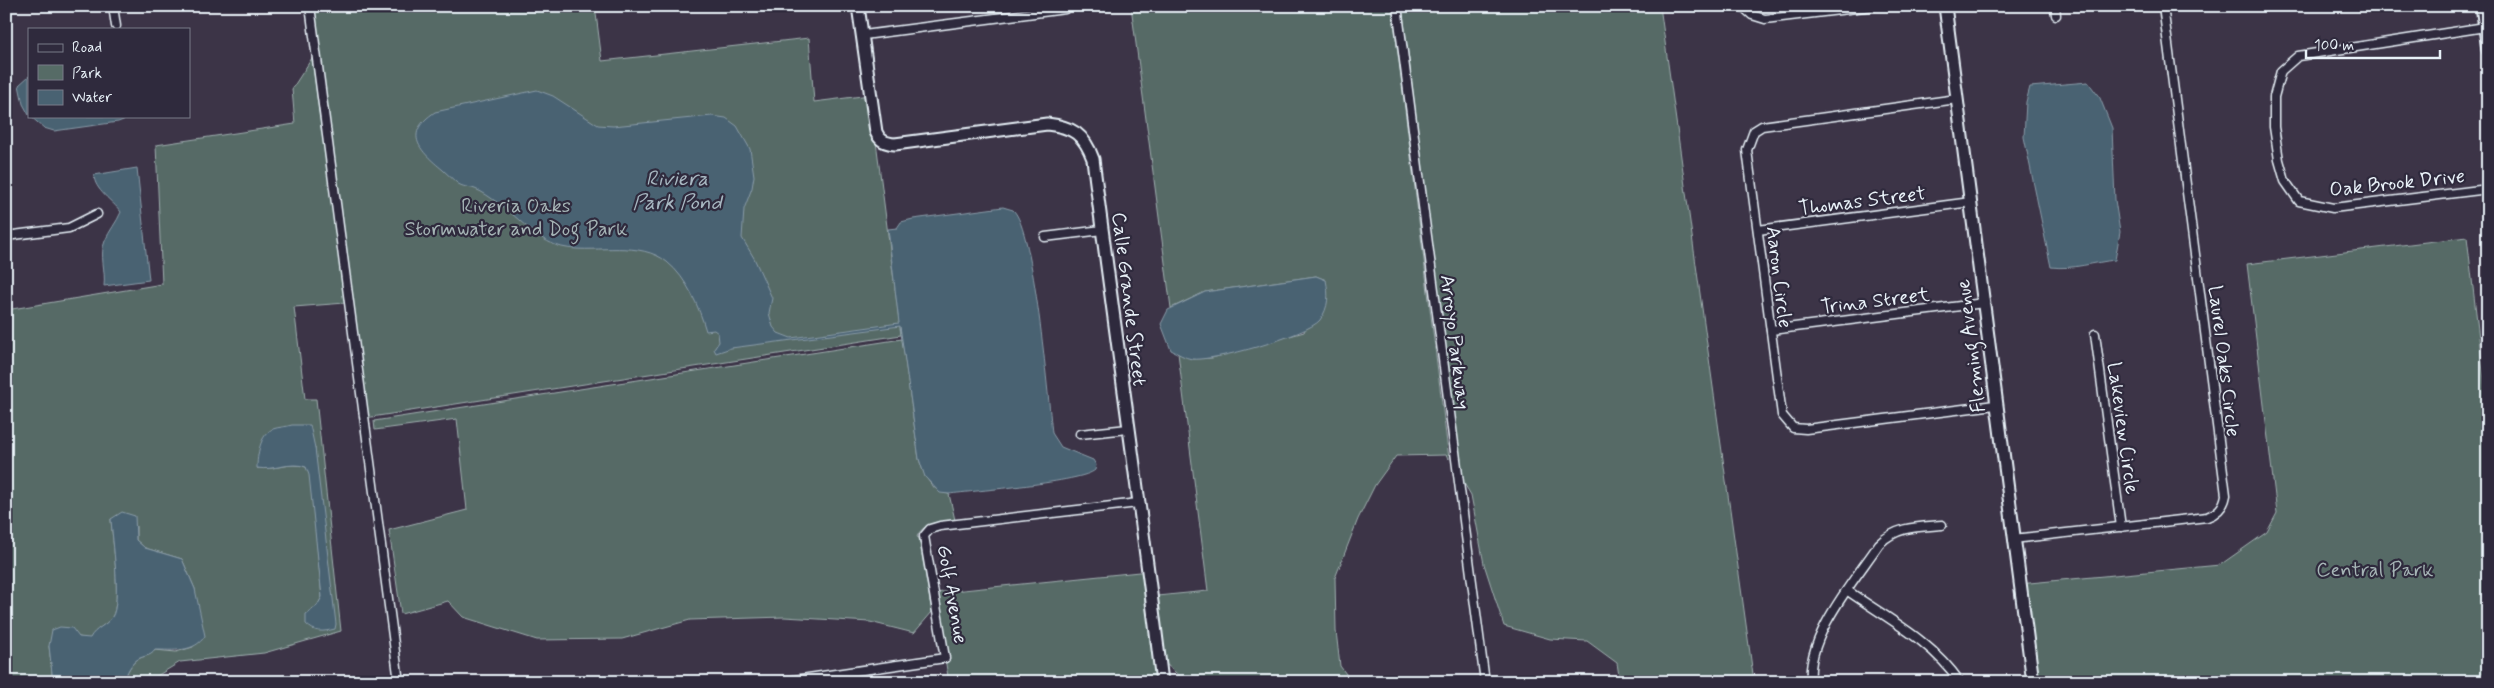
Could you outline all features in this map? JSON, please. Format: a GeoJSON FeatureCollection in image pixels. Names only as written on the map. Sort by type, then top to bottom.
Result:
{"type":"FeatureCollection","features":[{"type":"Feature","properties":{"kind":"street"},"geometry":{"type":"LineString","coordinates":[[113,6],[116,26]]}},
{"type":"Feature","properties":{"kind":"street"},"geometry":{"type":"LineString","coordinates":[[310,6],[399,682]]}},
{"type":"Feature","properties":{"kind":"street"},"geometry":{"type":"LineString","coordinates":[[858,6],[864,35],[1065,9]]}},
{"type":"Feature","properties":{"kind":"street","name":"Arroyo Parkway"},"geometry":{"type":"LineString","coordinates":[[1397,6],[1484,682]]}},
{"type":"Feature","properties":{"kind":"street"},"geometry":{"type":"LineString","coordinates":[[1742,6],[1752,15],[1765,19],[1873,6]]}},
{"type":"Feature","properties":{"kind":"street","name":"Fleming Avenue"},"geometry":{"type":"LineString","coordinates":[[1945,6],[2033,682]]}},
{"type":"Feature","properties":{"kind":"street"},"geometry":{"type":"LineString","coordinates":[[2055,6],[2056,15]]}},
{"type":"Feature","properties":{"kind":"street","name":"Laurel Oaks Circle"},"geometry":{"type":"LineString","coordinates":[[2014,539],[2207,517],[2217,513],[2225,503],[2226,496],[2163,6]]}},
{"type":"Feature","properties":{"kind":"street"},"geometry":{"type":"LineString","coordinates":[[2482,6],[2486,23],[2488,50]]}},
{"type":"Feature","properties":{"kind":"street","name":"Oak Brook Drive"},"geometry":{"type":"LineString","coordinates":[[2486,23],[2298,56],[2281,71],[2274,97],[2274,128],[2279,160],[2285,181],[2299,201],[2304,204],[2333,208],[2488,189]]}},
{"type":"Feature","properties":{"kind":"street","name":"Calle Grande Street"},"geometry":{"type":"LineString","coordinates":[[864,35],[876,132],[879,139],[886,144],[1046,124],[1063,126],[1077,133],[1087,143],[1093,159],[1138,503],[1146,546],[1162,682]]}},
{"type":"Feature","properties":{"kind":"street","name":"Aaron Circle"},"geometry":{"type":"LineString","coordinates":[[1957,99],[1762,126],[1754,131],[1747,150],[1782,415],[1793,428],[1806,429],[1996,405]]}},
{"type":"Feature","properties":{"kind":"street","name":"Thomas Street"},"geometry":{"type":"LineString","coordinates":[[1758,230],[1971,202]]}},
{"type":"Feature","properties":{"kind":"street"},"geometry":{"type":"LineString","coordinates":[[6,236],[70,228],[97,214]]}},
{"type":"Feature","properties":{"kind":"street"},"geometry":{"type":"LineString","coordinates":[[1045,237],[1102,230]]}},
{"type":"Feature","properties":{"kind":"street","name":"Trina Street"},"geometry":{"type":"LineString","coordinates":[[1771,330],[1984,303]]}},
{"type":"Feature","properties":{"kind":"street","name":"Lakeview Circle"},"geometry":{"type":"LineString","coordinates":[[2095,334],[2121,526]]}},
{"type":"Feature","properties":{"kind":"street"},"geometry":{"type":"LineString","coordinates":[[1080,434],[1128,429]]}},
{"type":"Feature","properties":{"kind":"street","name":"Golf Avenue"},"geometry":{"type":"LineString","coordinates":[[781,682],[916,664],[944,658],[924,536],[930,530],[940,526],[1138,503]]}},
{"type":"Feature","properties":{"kind":"street"},"geometry":{"type":"LineString","coordinates":[[1811,682],[1810,672],[1815,644],[1879,544],[1890,534],[1906,528],[1942,525]]}},
{"type":"Feature","properties":{"kind":"street"},"geometry":{"type":"LineString","coordinates":[[1848,591],[1917,637],[1945,661],[1960,682]]}},
{"type":"Feature","properties":{"kind":"green space","name":"Riveria Oaks Stormwater and Dog Park"},"geometry":{"type":"Polygon","coordinates":[[[310,6],[595,6],[602,61],[809,38],[814,102],[870,95],[901,335],[365,418],[310,6]]]}},
{"type":"Feature","properties":{"kind":"green space"},"geometry":{"type":"Polygon","coordinates":[[[1131,6],[1392,6],[1449,459],[1446,455],[1396,456],[1375,485],[1358,519],[1335,578],[1336,631],[1340,666],[1352,682],[1186,682],[1165,663],[1157,596],[1208,591],[1178,353],[1192,359],[1212,358],[1304,332],[1326,280],[1316,276],[1205,292],[1171,308],[1131,6]]]}},
{"type":"Feature","properties":{"kind":"green space"},"geometry":{"type":"Polygon","coordinates":[[[1402,6],[1660,6],[1754,682],[1620,682],[1617,663],[1587,641],[1550,639],[1504,626],[1484,564],[1471,495],[1462,480],[1402,6]]]}},
{"type":"Feature","properties":{"kind":"green space"},"geometry":{"type":"Polygon","coordinates":[[[312,58],[345,303],[294,307],[305,399],[316,399],[341,631],[264,653],[180,662],[147,682],[123,682],[134,662],[155,650],[176,652],[193,647],[195,589],[182,559],[145,548],[136,540],[136,526],[111,519],[116,585],[115,610],[112,617],[90,639],[79,637],[49,646],[53,682],[6,682],[6,310],[162,284],[156,145],[295,124],[292,89],[312,58]],[[315,448],[257,468],[300,465],[306,467],[310,475],[322,597],[317,606],[312,609],[326,631],[315,448]]]}},
{"type":"Feature","properties":{"kind":"green space","name":"Central Park"},"geometry":{"type":"Polygon","coordinates":[[[2467,237],[2488,414],[2488,682],[2033,682],[2019,584],[2220,565],[2267,532],[2277,513],[2247,264],[2467,237]]]}},
{"type":"Feature","properties":{"kind":"green space"},"geometry":{"type":"Polygon","coordinates":[[[902,339],[919,459],[929,482],[937,490],[949,494],[955,520],[938,522],[928,526],[919,532],[917,537],[919,538],[932,612],[914,633],[870,622],[784,617],[690,620],[622,639],[537,640],[463,617],[448,601],[401,614],[389,530],[467,510],[457,419],[375,430],[374,421],[902,339]]]}},
{"type":"Feature","properties":{"kind":"green space"},"geometry":{"type":"Polygon","coordinates":[[[1149,571],[1162,682],[949,682],[934,593],[1149,571]]]}},
{"type":"Feature","properties":{"kind":"water"},"geometry":{"type":"Polygon","coordinates":[[[28,77],[28,113],[23,104],[19,85],[28,77]]]}},
{"type":"Feature","properties":{"kind":"water"},"geometry":{"type":"Polygon","coordinates":[[[2088,82],[2100,98],[2112,128],[2115,200],[2120,232],[2115,260],[2075,267],[2051,267],[2024,137],[2026,102],[2030,87],[2088,82]]]}},
{"type":"Feature","properties":{"kind":"water","name":"Riviera Park Pond"},"geometry":{"type":"Polygon","coordinates":[[[537,90],[553,96],[598,125],[613,126],[712,116],[726,118],[737,126],[750,149],[754,176],[752,188],[744,209],[742,238],[754,258],[772,298],[769,313],[773,327],[778,333],[791,338],[899,323],[888,229],[897,228],[901,222],[913,219],[1003,207],[1013,210],[1021,223],[1034,279],[1052,433],[1061,447],[1093,460],[1096,465],[1095,470],[1086,474],[1050,482],[949,494],[940,493],[925,477],[919,459],[900,326],[731,348],[716,353],[714,349],[719,342],[718,333],[714,330],[706,331],[700,312],[681,276],[667,262],[656,255],[632,249],[579,249],[557,246],[530,230],[487,195],[457,183],[427,156],[418,142],[419,128],[435,112],[537,90]]]}},
{"type":"Feature","properties":{"kind":"water"},"geometry":{"type":"Polygon","coordinates":[[[32,118],[129,118],[118,122],[54,131],[44,128],[32,118]]]}},
{"type":"Feature","properties":{"kind":"water"},"geometry":{"type":"Polygon","coordinates":[[[137,168],[149,280],[104,286],[103,246],[121,212],[97,186],[94,175],[137,168]]]}},
{"type":"Feature","properties":{"kind":"water"},"geometry":{"type":"Polygon","coordinates":[[[1316,276],[1326,280],[1328,301],[1320,320],[1312,326],[1280,340],[1238,352],[1203,359],[1184,357],[1171,350],[1161,324],[1168,310],[1205,292],[1316,276]]]}},
{"type":"Feature","properties":{"kind":"water"},"geometry":{"type":"Polygon","coordinates":[[[292,425],[310,425],[315,448],[336,624],[335,629],[327,631],[316,630],[306,624],[306,614],[317,606],[322,597],[309,475],[306,467],[294,465],[257,468],[262,440],[265,436],[273,429],[292,425]]]}},
{"type":"Feature","properties":{"kind":"water"},"geometry":{"type":"Polygon","coordinates":[[[122,512],[135,516],[136,540],[145,548],[182,559],[195,589],[205,636],[189,648],[155,650],[140,658],[132,665],[123,682],[53,682],[49,646],[52,630],[60,627],[72,628],[79,637],[90,638],[107,623],[115,610],[116,585],[111,519],[122,512]]]}}]}
